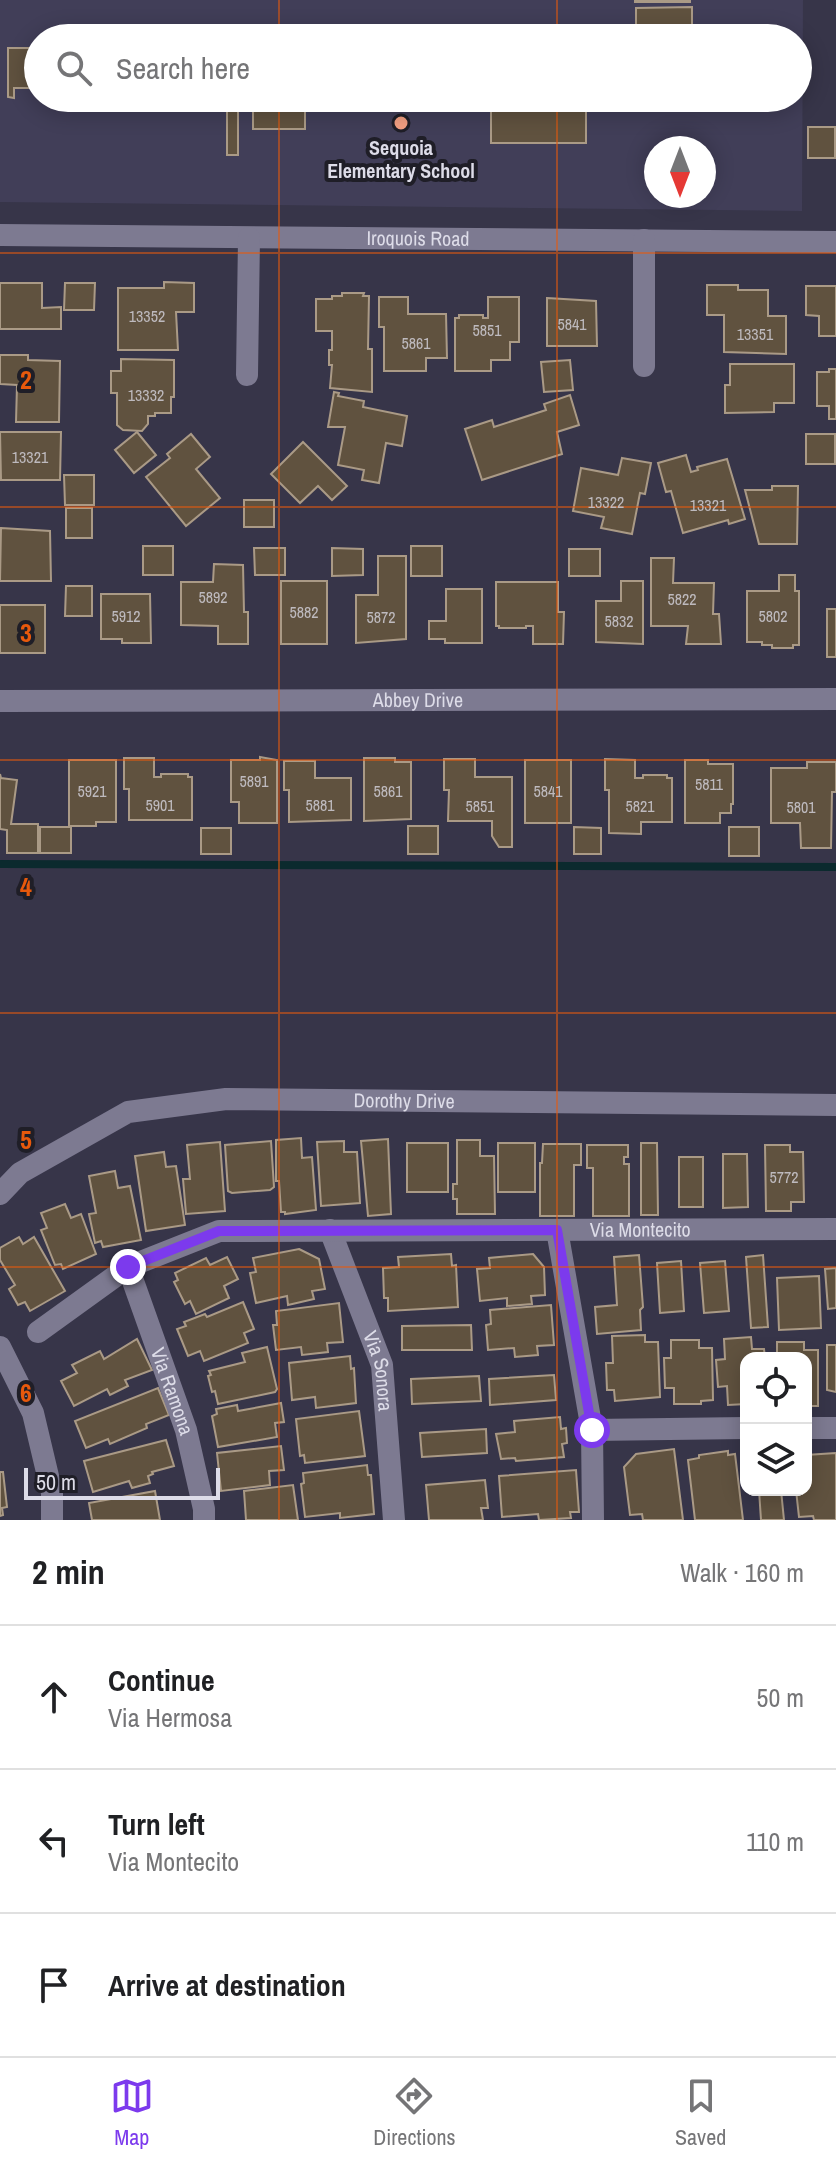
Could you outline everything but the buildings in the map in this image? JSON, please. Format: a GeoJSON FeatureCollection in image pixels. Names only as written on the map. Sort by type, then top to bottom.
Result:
{"type":"FeatureCollection","features":[{"type":"Feature","properties":{"kind":"street","name":"Iroquois Road"},"geometry":{"type":"LineString","coordinates":[[0,235],[836,242]]}},
{"type":"Feature","properties":{"kind":"street"},"geometry":{"type":"LineString","coordinates":[[247,375],[249,238]]}},
{"type":"Feature","properties":{"kind":"street"},"geometry":{"type":"LineString","coordinates":[[644,240],[644,366]]}},
{"type":"Feature","properties":{"kind":"street","name":"Abbey Drive"},"geometry":{"type":"LineString","coordinates":[[0,701],[836,699]]}},
{"type":"Feature","properties":{"kind":"street","name":"Dorothy Drive"},"geometry":{"type":"LineString","coordinates":[[0,1194],[20,1173],[128,1112],[226,1099],[836,1105]]}},
{"type":"Feature","properties":{"kind":"street","name":"Via Montecito"},"geometry":{"type":"LineString","coordinates":[[38,1332],[128,1267],[219,1231],[836,1229]]}},
{"type":"Feature","properties":{"kind":"street","name":"Via Sonora"},"geometry":{"type":"LineString","coordinates":[[330,1230],[382,1365],[394,1520]]}},
{"type":"Feature","properties":{"kind":"street"},"geometry":{"type":"LineString","coordinates":[[557,1230],[592,1430],[593,1520]]}},
{"type":"Feature","properties":{"kind":"street","name":"Via Ramona"},"geometry":{"type":"LineString","coordinates":[[128,1267],[186,1430],[204,1520]]}},
{"type":"Feature","properties":{"kind":"street"},"geometry":{"type":"LineString","coordinates":[[0,1347],[33,1413],[52,1493],[52,1520]]}},
{"type":"Feature","properties":{"kind":"street"},"geometry":{"type":"LineString","coordinates":[[592,1430],[740,1428]]}},
{"type":"Feature","properties":{"kind":"street"},"geometry":{"type":"LineString","coordinates":[[812,1428],[836,1428]]}},
{"type":"Feature","properties":{"kind":"shaded area","name":"Sequoia Elementary School"},"geometry":{"type":"Polygon","coordinates":[[[0,0],[803,0],[803,24],[24,24],[24,112],[802,112],[802,211],[0,202],[0,0]]]}},
{"type":"Feature","properties":{"kind":"waterway"},"geometry":{"type":"LineString","coordinates":[[0,864],[836,867]]}},
{"type":"Feature","properties":{"kind":"place","name":"Sequoia Elementary School"},"geometry":{"type":"Point","coordinates":[401,123]}},
{"type":"Feature","properties":{"kind":"route"},"geometry":{"type":"LineString","coordinates":[[128,1267],[219,1231],[557,1230],[592,1430]]}}]}
